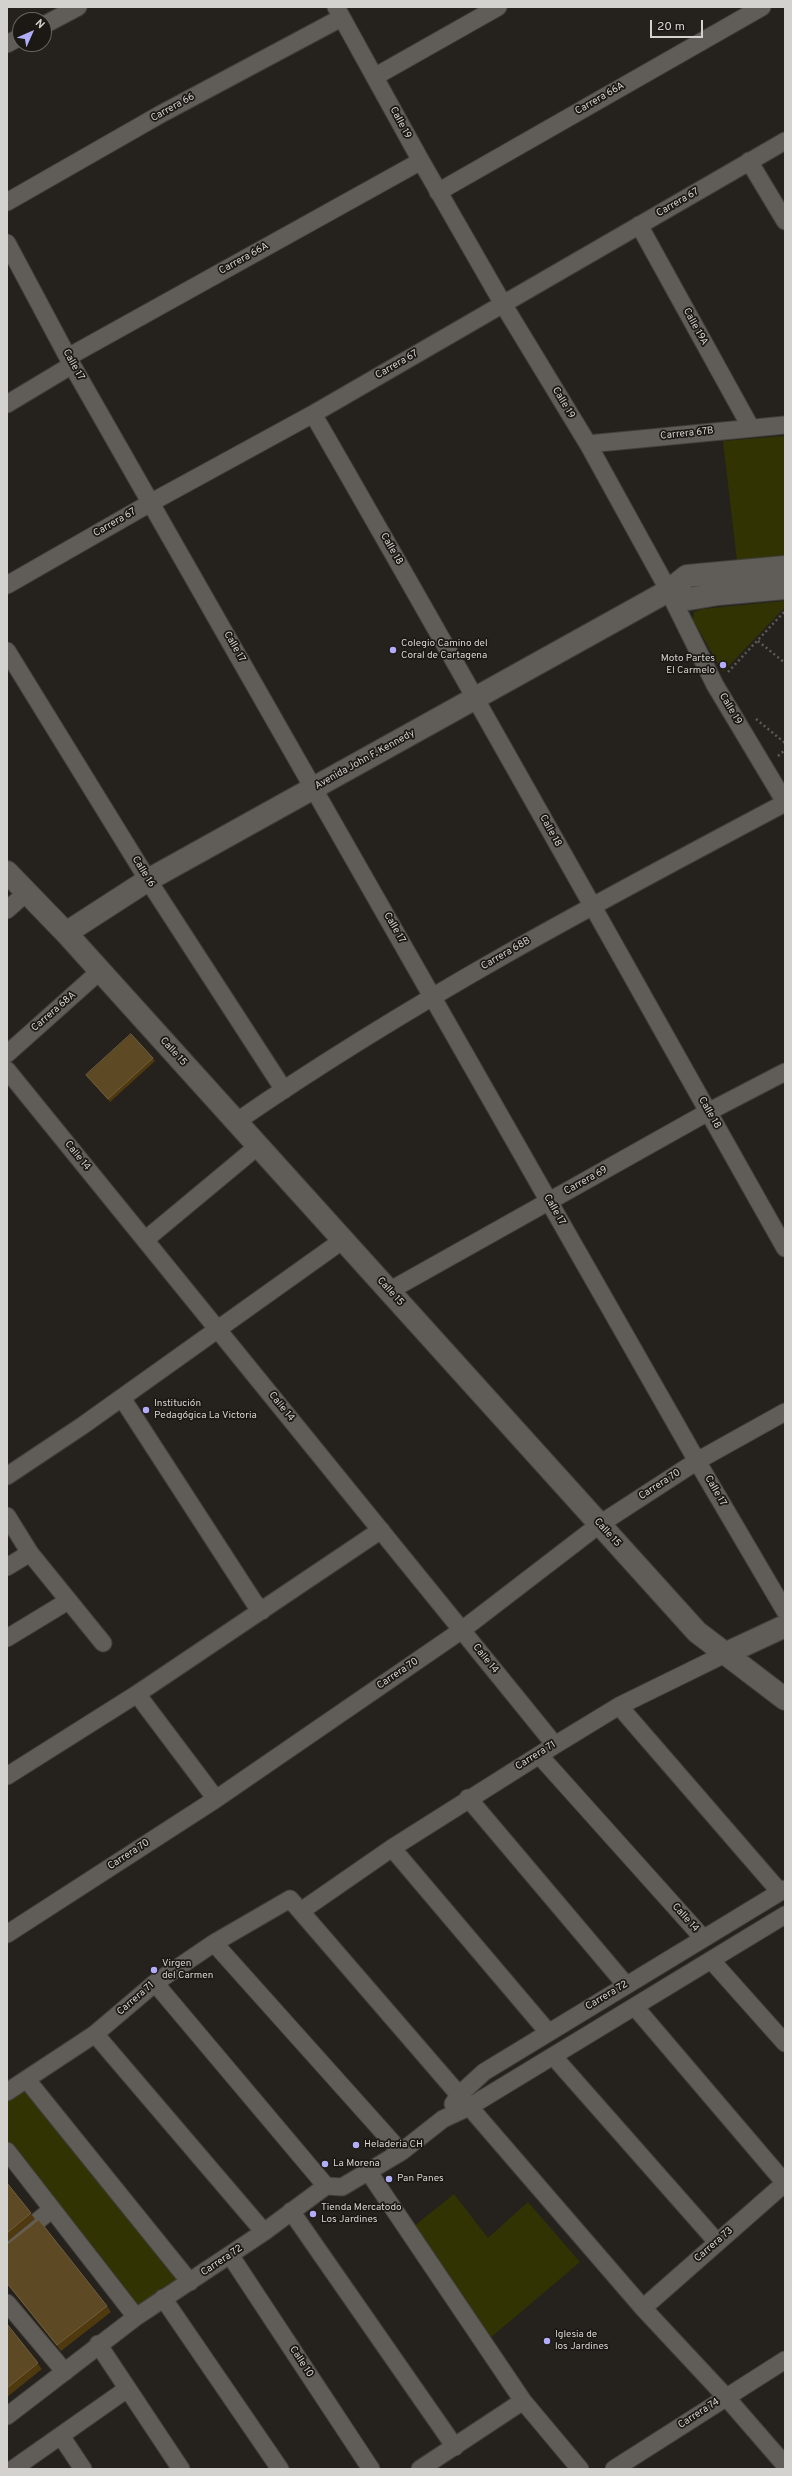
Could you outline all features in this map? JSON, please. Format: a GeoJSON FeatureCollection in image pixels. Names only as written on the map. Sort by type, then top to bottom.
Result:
{"type":"FeatureCollection","features":[{"type":"Feature","properties":{"kind":"street"},"geometry":{"type":"LineString","coordinates":[[52,21],[78,7]]}},
{"type":"Feature","properties":{"kind":"street"},"geometry":{"type":"LineString","coordinates":[[376,76],[498,7]]}},
{"type":"Feature","properties":{"kind":"street","name":"Carrera 66A"},"geometry":{"type":"LineString","coordinates":[[438,192],[762,7]]}},
{"type":"Feature","properties":{"kind":"street","name":"Calle 19"},"geometry":{"type":"LineString","coordinates":[[338,12],[376,76],[438,192],[503,304],[588,444],[668,591],[715,685],[785,802]]}},
{"type":"Feature","properties":{"kind":"street","name":"Carrera 66"},"geometry":{"type":"LineString","coordinates":[[7,202],[338,12]]}},
{"type":"Feature","properties":{"kind":"street","name":"Carrera 67"},"geometry":{"type":"LineString","coordinates":[[7,585],[152,502],[313,414],[785,141]]}},
{"type":"Feature","properties":{"kind":"street","name":"Carrera 66A"},"geometry":{"type":"LineString","coordinates":[[7,404],[70,361],[421,161]]}},
{"type":"Feature","properties":{"kind":"street"},"geometry":{"type":"LineString","coordinates":[[749,161],[785,221]]}},
{"type":"Feature","properties":{"kind":"street","name":"Calle 19A"},"geometry":{"type":"LineString","coordinates":[[639,225],[751,428]]}},
{"type":"Feature","properties":{"kind":"street","name":"Calle 17"},"geometry":{"type":"LineString","coordinates":[[7,244],[70,361],[152,502],[697,1461],[785,1611]]}},
{"type":"Feature","properties":{"kind":"street","name":"Calle 18"},"geometry":{"type":"LineString","coordinates":[[313,414],[476,697],[591,906],[785,1248]]}},
{"type":"Feature","properties":{"kind":"street","name":"Carrera 67B"},"geometry":{"type":"LineString","coordinates":[[588,444],[785,425]]}},
{"type":"Feature","properties":{"kind":"street","name":"Avenida John F. Kennedy"},"geometry":{"type":"LineString","coordinates":[[66,933],[148,880],[668,591],[687,576],[785,567]]}},
{"type":"Feature","properties":{"kind":"street"},"geometry":{"type":"LineString","coordinates":[[668,591],[689,599],[718,594],[785,588]]}},
{"type":"Feature","properties":{"kind":"street","name":"Calle 16"},"geometry":{"type":"LineString","coordinates":[[7,651],[148,880],[284,1090]]}},
{"type":"Feature","properties":{"kind":"street","name":"Carrera 68B"},"geometry":{"type":"LineString","coordinates":[[236,1122],[433,996],[591,906],[785,802]]}},
{"type":"Feature","properties":{"kind":"street","name":"Calle 15"},"geometry":{"type":"LineString","coordinates":[[7,872],[66,933],[697,1632],[727,1653],[785,1699]]}},
{"type":"Feature","properties":{"kind":"street"},"geometry":{"type":"LineString","coordinates":[[7,910],[26,893]]}},
{"type":"Feature","properties":{"kind":"street","name":"Carrera 68A"},"geometry":{"type":"LineString","coordinates":[[7,1054],[100,971]]}},
{"type":"Feature","properties":{"kind":"street","name":"Calle 14"},"geometry":{"type":"LineString","coordinates":[[7,1070],[555,1745]]}},
{"type":"Feature","properties":{"kind":"street","name":"Carrera 69"},"geometry":{"type":"LineString","coordinates":[[389,1291],[708,1112],[785,1072]]}},
{"type":"Feature","properties":{"kind":"street"},"geometry":{"type":"LineString","coordinates":[[145,1240],[258,1146]]}},
{"type":"Feature","properties":{"kind":"street"},"geometry":{"type":"LineString","coordinates":[[7,1476],[122,1398],[217,1328],[343,1240]]}},
{"type":"Feature","properties":{"kind":"street"},"geometry":{"type":"LineString","coordinates":[[122,1398],[254,1602],[262,1611]]}},
{"type":"Feature","properties":{"kind":"street","name":"Carrera 70"},"geometry":{"type":"LineString","coordinates":[[7,1934],[216,1799],[462,1630],[600,1524],[697,1461],[785,1412]]}},
{"type":"Feature","properties":{"kind":"street"},"geometry":{"type":"LineString","coordinates":[[7,1516],[30,1553],[103,1642]]}},
{"type":"Feature","properties":{"kind":"street"},"geometry":{"type":"LineString","coordinates":[[7,1776],[137,1694],[381,1530]]}},
{"type":"Feature","properties":{"kind":"street"},"geometry":{"type":"LineString","coordinates":[[7,1567],[30,1553]]}},
{"type":"Feature","properties":{"kind":"street"},"geometry":{"type":"LineString","coordinates":[[7,1638],[68,1601]]}},
{"type":"Feature","properties":{"kind":"street","name":"Carrera 71"},"geometry":{"type":"LineString","coordinates":[[7,2092],[96,2034],[155,1983],[214,1943],[295,1905],[392,1848],[468,1798],[619,1706],[785,1626]]}},
{"type":"Feature","properties":{"kind":"street"},"geometry":{"type":"LineString","coordinates":[[137,1694],[216,1799]]}},
{"type":"Feature","properties":{"kind":"street"},"geometry":{"type":"LineString","coordinates":[[619,1706],[782,1890]]}},
{"type":"Feature","properties":{"kind":"street","name":"Calle 14"},"geometry":{"type":"LineString","coordinates":[[539,1755],[703,1938]]}},
{"type":"Feature","properties":{"kind":"street"},"geometry":{"type":"LineString","coordinates":[[468,1798],[626,1985]]}},
{"type":"Feature","properties":{"kind":"street"},"geometry":{"type":"LineString","coordinates":[[392,1848],[548,2032]]}},
{"type":"Feature","properties":{"kind":"street","name":"Carrera 72"},"geometry":{"type":"LineString","coordinates":[[464,2101],[484,2072],[782,1890]]}},
{"type":"Feature","properties":{"kind":"street"},"geometry":{"type":"LineString","coordinates":[[295,1905],[643,2308],[726,2396],[785,2465]]}},
{"type":"Feature","properties":{"kind":"street","name":"Carrera 72"},"geometry":{"type":"LineString","coordinates":[[7,2416],[136,2316],[190,2282],[264,2232],[326,2186],[342,2187],[401,2152],[464,2101],[553,2056],[785,1915]]}},
{"type":"Feature","properties":{"kind":"street"},"geometry":{"type":"LineString","coordinates":[[214,1943],[401,2152]]}},
{"type":"Feature","properties":{"kind":"street"},"geometry":{"type":"LineString","coordinates":[[711,1960],[785,2043]]}},
{"type":"Feature","properties":{"kind":"street"},"geometry":{"type":"LineString","coordinates":[[155,1983],[326,2186]]}},
{"type":"Feature","properties":{"kind":"street"},"geometry":{"type":"LineString","coordinates":[[635,2007],[785,2183]]}},
{"type":"Feature","properties":{"kind":"street"},"geometry":{"type":"LineString","coordinates":[[96,2034],[264,2232]]}},
{"type":"Feature","properties":{"kind":"street"},"geometry":{"type":"LineString","coordinates":[[553,2056],[717,2242]]}},
{"type":"Feature","properties":{"kind":"street"},"geometry":{"type":"LineString","coordinates":[[27,2080],[190,2282]]}},
{"type":"Feature","properties":{"kind":"street"},"geometry":{"type":"LineString","coordinates":[[7,2152],[50,2210],[136,2316]]}},
{"type":"Feature","properties":{"kind":"street"},"geometry":{"type":"LineString","coordinates":[[368,2171],[523,2401],[580,2469]]}},
{"type":"Feature","properties":{"kind":"street","name":"Carrera 73"},"geometry":{"type":"LineString","coordinates":[[643,2308],[785,2183]]}},
{"type":"Feature","properties":{"kind":"street"},"geometry":{"type":"LineString","coordinates":[[7,2246],[50,2210]]}},
{"type":"Feature","properties":{"kind":"street"},"geometry":{"type":"LineString","coordinates":[[291,2211],[455,2447]]}},
{"type":"Feature","properties":{"kind":"street","name":"Calle 10"},"geometry":{"type":"LineString","coordinates":[[230,2255],[371,2469]]}},
{"type":"Feature","properties":{"kind":"street"},"geometry":{"type":"LineString","coordinates":[[163,2298],[280,2469]]}},
{"type":"Feature","properties":{"kind":"street"},"geometry":{"type":"LineString","coordinates":[[7,2303],[65,2372]]}},
{"type":"Feature","properties":{"kind":"street"},"geometry":{"type":"LineString","coordinates":[[98,2344],[181,2469]]}},
{"type":"Feature","properties":{"kind":"street","name":"Carrera 74"},"geometry":{"type":"LineString","coordinates":[[614,2469],[726,2396],[785,2360]]}},
{"type":"Feature","properties":{"kind":"street"},"geometry":{"type":"LineString","coordinates":[[13,2469],[127,2389]]}},
{"type":"Feature","properties":{"kind":"street"},"geometry":{"type":"LineString","coordinates":[[420,2469],[523,2401]]}},
{"type":"Feature","properties":{"kind":"street"},"geometry":{"type":"LineString","coordinates":[[61,2436],[83,2469]]}},
{"type":"Feature","properties":{"kind":"path"},"geometry":{"type":"LineString","coordinates":[[715,685],[785,611]]}},
{"type":"Feature","properties":{"kind":"path"},"geometry":{"type":"LineString","coordinates":[[758,641],[785,663]]}},
{"type":"Feature","properties":{"kind":"shaded area"},"geometry":{"type":"Polygon","coordinates":[[[785,436],[785,557],[737,561],[723,441],[785,436]]]}},
{"type":"Feature","properties":{"kind":"shaded area"},"geometry":{"type":"Polygon","coordinates":[[[785,601],[785,607],[723,672],[693,620],[694,612],[702,609],[785,601]]]}},
{"type":"Feature","properties":{"kind":"shaded area"},"geometry":{"type":"Polygon","coordinates":[[[24,2087],[177,2280],[133,2308],[7,2145],[7,2097],[24,2087]]]}},
{"type":"Feature","properties":{"kind":"shaded area"},"geometry":{"type":"Polygon","coordinates":[[[454,2194],[488,2238],[528,2202],[580,2262],[489,2339],[413,2227],[454,2194]]]}},
{"type":"Feature","properties":{"kind":"building"},"geometry":{"type":"Polygon","coordinates":[[[131,1034],[153,1058],[108,1099],[86,1075],[131,1034]]]}},
{"type":"Feature","properties":{"kind":"building"},"geometry":{"type":"Polygon","coordinates":[[[7,2183],[31,2213],[7,2233],[7,2183]]]}},
{"type":"Feature","properties":{"kind":"building"},"geometry":{"type":"Polygon","coordinates":[[[39,2220],[107,2306],[57,2345],[7,2283],[7,2245],[39,2220]]]}},
{"type":"Feature","properties":{"kind":"building"},"geometry":{"type":"Polygon","coordinates":[[[7,2324],[38,2363],[7,2388],[7,2324]]]}},
{"type":"Feature","properties":{"kind":"place","name":"Colegio Camino del Coral de Cartagena"},"geometry":{"type":"Point","coordinates":[393,650]}},
{"type":"Feature","properties":{"kind":"place","name":"Moto Partes El Carmelo"},"geometry":{"type":"Point","coordinates":[723,665]}},
{"type":"Feature","properties":{"kind":"place","name":"Institución Pedagógica La Victoria"},"geometry":{"type":"Point","coordinates":[146,1410]}},
{"type":"Feature","properties":{"kind":"place","name":"Virgen del Carmen"},"geometry":{"type":"Point","coordinates":[154,1970]}},
{"type":"Feature","properties":{"kind":"place","name":"Heladeria CH"},"geometry":{"type":"Point","coordinates":[356,2145]}},
{"type":"Feature","properties":{"kind":"place","name":"La Morena"},"geometry":{"type":"Point","coordinates":[325,2164]}},
{"type":"Feature","properties":{"kind":"place","name":"Pan Panes"},"geometry":{"type":"Point","coordinates":[389,2179]}},
{"type":"Feature","properties":{"kind":"place","name":"Tienda Mercatodo Los Jardines"},"geometry":{"type":"Point","coordinates":[313,2214]}},
{"type":"Feature","properties":{"kind":"place","name":"Iglesia de los Jardines"},"geometry":{"type":"Point","coordinates":[547,2341]}}]}
